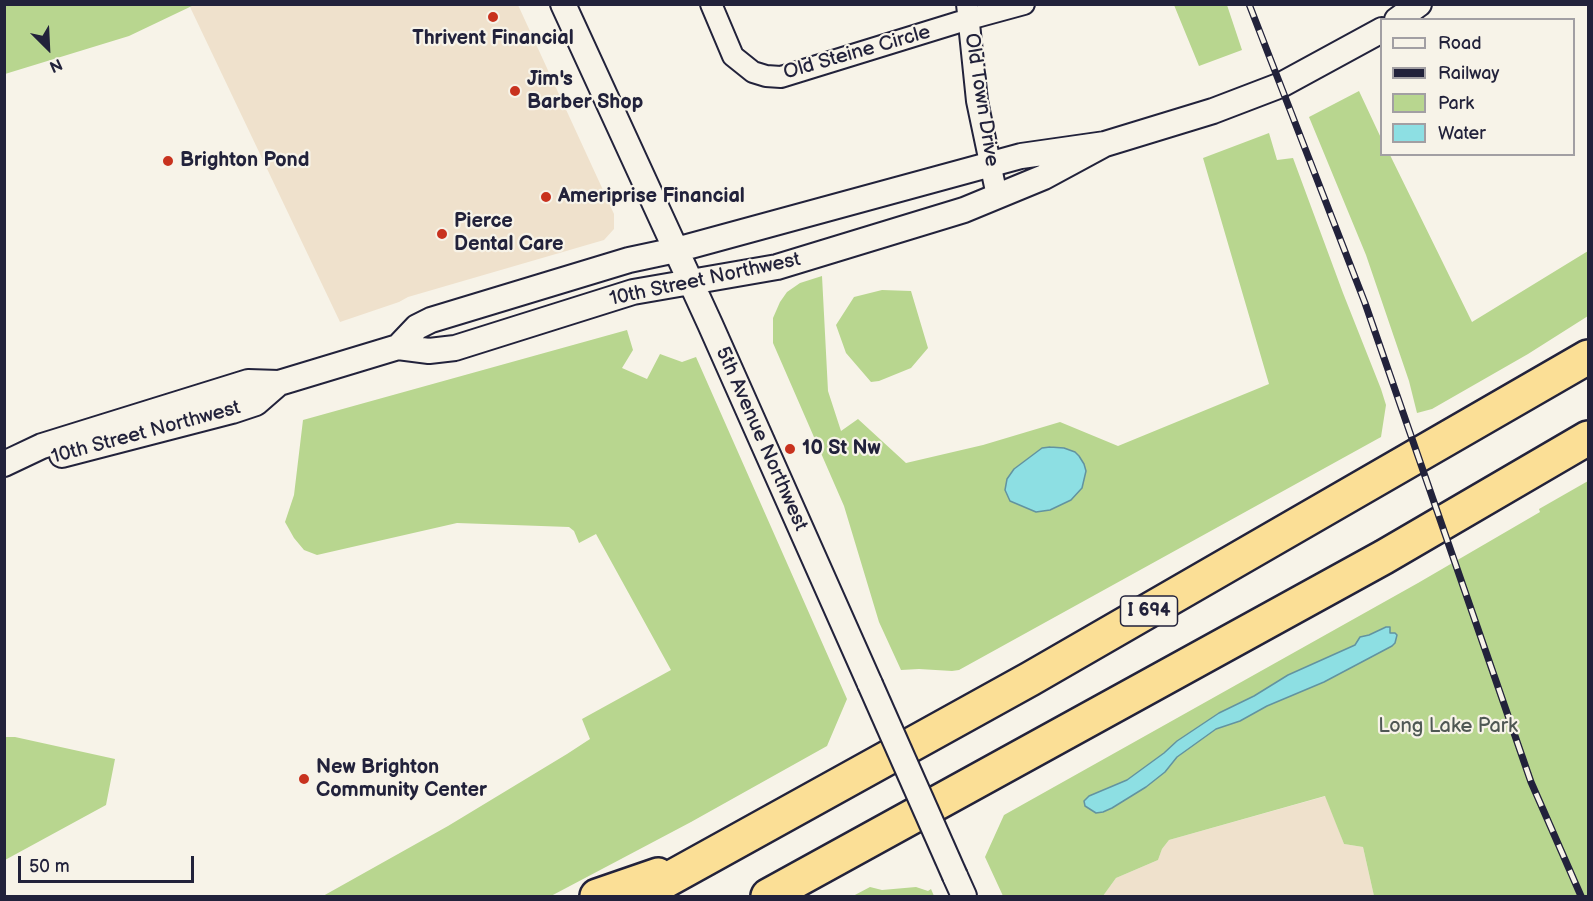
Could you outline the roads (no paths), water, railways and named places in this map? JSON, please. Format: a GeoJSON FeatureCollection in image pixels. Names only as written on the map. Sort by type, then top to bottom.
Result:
{"type":"FeatureCollection","features":[{"type":"Feature","properties":{"kind":"highway","name":"I 694"},"geometry":{"type":"LineString","coordinates":[[638,897],[1030,679],[1588,357]]}},
{"type":"Feature","properties":{"kind":"highway"},"geometry":{"type":"LineString","coordinates":[[768,897],[1384,556],[1588,438]]}},
{"type":"Feature","properties":{"kind":"highway"},"geometry":{"type":"LineString","coordinates":[[790,897],[1006,765]]}},
{"type":"Feature","properties":{"kind":"highway"},"geometry":{"type":"LineString","coordinates":[[597,897],[706,859]]}},
{"type":"Feature","properties":{"kind":"street","name":"5th Avenue Northwest"},"geometry":{"type":"LineString","coordinates":[[563,4],[691,282],[959,886]]}},
{"type":"Feature","properties":{"kind":"street","name":"Old Steine Circle"},"geometry":{"type":"LineString","coordinates":[[711,4],[733,56],[753,72],[781,77],[968,12],[1024,4]]}},
{"type":"Feature","properties":{"kind":"street"},"geometry":{"type":"LineString","coordinates":[[1400,18],[1419,4]]}},
{"type":"Feature","properties":{"kind":"street","name":"Old Town Drive"},"geometry":{"type":"LineString","coordinates":[[968,12],[977,101],[997,196]]}},
{"type":"Feature","properties":{"kind":"street","name":"10th Street Northwest"},"geometry":{"type":"LineString","coordinates":[[398,347],[417,327],[431,320],[629,260],[676,250],[1021,156],[1105,144],[1214,111],[1281,85],[1380,31]]}},
{"type":"Feature","properties":{"kind":"street","name":"10th Street Northwest"},"geometry":{"type":"LineString","coordinates":[[4,464],[42,446],[248,382],[279,383],[398,347],[429,351],[455,348],[633,292],[777,267],[964,210],[1044,177],[1105,144]]}},
{"type":"Feature","properties":{"kind":"water"},"geometry":{"type":"Polygon","coordinates":[[[1042,448],[1064,448],[1079,456],[1086,471],[1082,488],[1071,500],[1050,510],[1036,512],[1010,501],[1005,490],[1007,479],[1014,469],[1042,448]]]}},
{"type":"Feature","properties":{"kind":"water"},"geometry":{"type":"Polygon","coordinates":[[[1390,627],[1390,633],[1397,635],[1392,646],[1324,682],[1267,706],[1240,721],[1216,729],[1177,757],[1165,772],[1146,787],[1112,808],[1096,813],[1085,806],[1084,801],[1089,796],[1127,780],[1177,741],[1219,713],[1254,696],[1288,675],[1355,645],[1360,637],[1390,627]]]}},
{"type":"Feature","properties":{"kind":"railway"},"geometry":{"type":"LineString","coordinates":[[1249,4],[1365,303],[1531,782],[1581,896]]}},
{"type":"Feature","properties":{"kind":"place","name":"Thrivent Financial"},"geometry":{"type":"Point","coordinates":[493,17]}},
{"type":"Feature","properties":{"kind":"place","name":"Jim's Barber Shop"},"geometry":{"type":"Point","coordinates":[515,91]}},
{"type":"Feature","properties":{"kind":"place","name":"Brighton Pond"},"geometry":{"type":"Point","coordinates":[168,161]}},
{"type":"Feature","properties":{"kind":"place","name":"Ameriprise Financial"},"geometry":{"type":"Point","coordinates":[546,197]}},
{"type":"Feature","properties":{"kind":"place","name":"Pierce Dental Care"},"geometry":{"type":"Point","coordinates":[442,234]}},
{"type":"Feature","properties":{"kind":"place","name":"10 St Nw"},"geometry":{"type":"Point","coordinates":[790,449]}},
{"type":"Feature","properties":{"kind":"place","name":"New Brighton Community Center"},"geometry":{"type":"Point","coordinates":[304,779]}},
{"type":"Feature","properties":{"kind":"park label","name":"Long Lake Park"},"geometry":{"type":"Point","coordinates":[1448,727]}}]}
